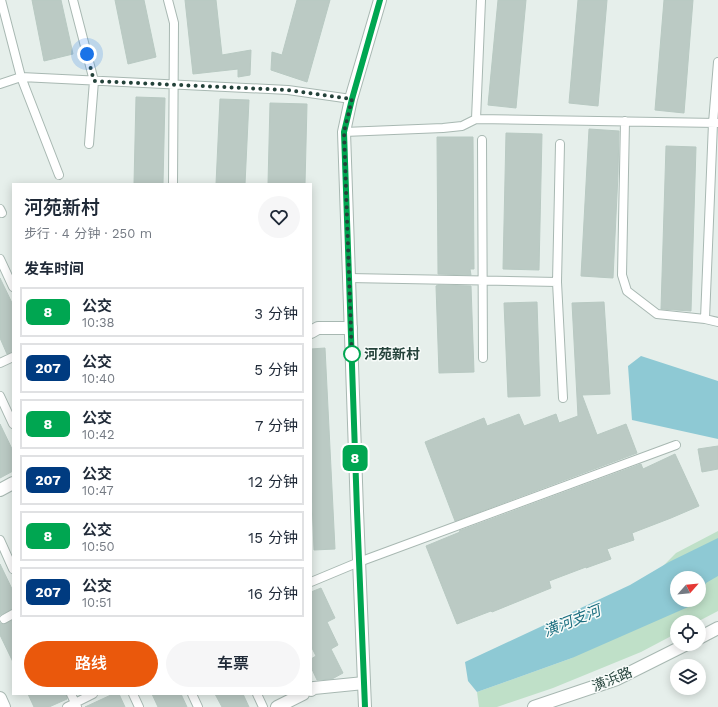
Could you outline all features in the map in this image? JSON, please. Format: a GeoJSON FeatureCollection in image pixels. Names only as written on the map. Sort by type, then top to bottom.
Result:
{"type":"FeatureCollection","features":[{"type":"Feature","properties":{"kind":"street"},"geometry":{"type":"LineString","coordinates":[[365,707],[344,132],[380,0]]}},
{"type":"Feature","properties":{"kind":"street"},"geometry":{"type":"LineString","coordinates":[[312,331],[318,328],[351,328]]}},
{"type":"Feature","properties":{"kind":"street"},"geometry":{"type":"LineString","coordinates":[[0,490],[12,484]]}},
{"type":"Feature","properties":{"kind":"street"},"geometry":{"type":"LineString","coordinates":[[706,634],[718,628]]}},
{"type":"Feature","properties":{"kind":"street","name":"潢浜路"},"geometry":{"type":"LineString","coordinates":[[534,707],[617,679],[673,651]]}},
{"type":"Feature","properties":{"kind":"street"},"geometry":{"type":"LineString","coordinates":[[312,687],[364,683]]}},
{"type":"Feature","properties":{"kind":"street"},"geometry":{"type":"LineString","coordinates":[[277,707],[301,695]]}},
{"type":"Feature","properties":{"kind":"street"},"geometry":{"type":"LineString","coordinates":[[0,698],[4,707]]}},
{"type":"Feature","properties":{"kind":"lane"},"geometry":{"type":"LineString","coordinates":[[1,0],[21,77],[59,175]]}},
{"type":"Feature","properties":{"kind":"lane"},"geometry":{"type":"LineString","coordinates":[[73,0],[94,81],[89,144]]}},
{"type":"Feature","properties":{"kind":"lane"},"geometry":{"type":"LineString","coordinates":[[168,0],[174,23],[173,183]]}},
{"type":"Feature","properties":{"kind":"lane"},"geometry":{"type":"LineString","coordinates":[[476,119],[481,0]]}},
{"type":"Feature","properties":{"kind":"lane"},"geometry":{"type":"LineString","coordinates":[[705,319],[718,62]]}},
{"type":"Feature","properties":{"kind":"lane"},"geometry":{"type":"LineString","coordinates":[[0,84],[21,77],[288,90],[352,99]]}},
{"type":"Feature","properties":{"kind":"lane"},"geometry":{"type":"LineString","coordinates":[[344,132],[443,128],[462,126],[476,119],[716,123]]}},
{"type":"Feature","properties":{"kind":"lane"},"geometry":{"type":"LineString","coordinates":[[625,121],[622,275],[627,292],[657,314],[705,319],[718,322]]}},
{"type":"Feature","properties":{"kind":"lane"},"geometry":{"type":"LineString","coordinates":[[482,140],[482,358]]}},
{"type":"Feature","properties":{"kind":"lane"},"geometry":{"type":"LineString","coordinates":[[560,144],[557,282],[563,398]]}},
{"type":"Feature","properties":{"kind":"lane"},"geometry":{"type":"LineString","coordinates":[[0,259],[12,284]]}},
{"type":"Feature","properties":{"kind":"lane"},"geometry":{"type":"LineString","coordinates":[[349,278],[557,282]]}},
{"type":"Feature","properties":{"kind":"lane"},"geometry":{"type":"LineString","coordinates":[[0,363],[12,357]]}},
{"type":"Feature","properties":{"kind":"lane"},"geometry":{"type":"LineString","coordinates":[[0,396],[12,422]]}},
{"type":"Feature","properties":{"kind":"lane"},"geometry":{"type":"LineString","coordinates":[[312,582],[359,562],[676,445]]}},
{"type":"Feature","properties":{"kind":"lane"},"geometry":{"type":"LineString","coordinates":[[0,540],[12,567]]}},
{"type":"Feature","properties":{"kind":"lane"},"geometry":{"type":"LineString","coordinates":[[4,618],[12,614]]}},
{"type":"Feature","properties":{"kind":"lane"},"geometry":{"type":"LineString","coordinates":[[71,695],[73,706],[91,695]]}},
{"type":"Feature","properties":{"kind":"lane"},"geometry":{"type":"LineString","coordinates":[[133,695],[139,707]]}},
{"type":"Feature","properties":{"kind":"lane"},"geometry":{"type":"LineString","coordinates":[[192,695],[198,707]]}},
{"type":"Feature","properties":{"kind":"lane"},"geometry":{"type":"LineString","coordinates":[[258,695],[264,707]]}},
{"type":"Feature","properties":{"kind":"green space"},"geometry":{"type":"Polygon","coordinates":[[[718,531],[718,611],[706,617],[706,615],[670,615],[670,637],[641,652],[553,688],[497,707],[479,707],[477,692],[572,658],[676,553],[718,531]]]}},
{"type":"Feature","properties":{"kind":"water"},"geometry":{"type":"Polygon","coordinates":[[[641,356],[718,381],[718,439],[632,420],[628,366],[641,356]]]}},
{"type":"Feature","properties":{"kind":"water","name":"潢河支河"},"geometry":{"type":"Polygon","coordinates":[[[718,538],[718,576],[706,583],[706,571],[670,571],[670,607],[688,607],[572,658],[477,692],[468,681],[465,662],[630,585],[669,562],[718,538]]]}},
{"type":"Feature","properties":{"kind":"building"},"geometry":{"type":"Polygon","coordinates":[[[32,0],[61,0],[73,54],[44,61],[32,0]]]}},
{"type":"Feature","properties":{"kind":"building"},"geometry":{"type":"Polygon","coordinates":[[[115,0],[144,0],[156,57],[128,64],[115,0]]]}},
{"type":"Feature","properties":{"kind":"building"},"geometry":{"type":"Polygon","coordinates":[[[185,0],[216,0],[222,55],[251,50],[250,75],[238,77],[238,69],[193,74],[185,0]]]}},
{"type":"Feature","properties":{"kind":"building"},"geometry":{"type":"Polygon","coordinates":[[[297,0],[330,0],[307,82],[271,70],[272,52],[282,55],[297,0]]]}},
{"type":"Feature","properties":{"kind":"building"},"geometry":{"type":"Polygon","coordinates":[[[498,0],[526,0],[516,108],[488,105],[498,0]]]}},
{"type":"Feature","properties":{"kind":"building"},"geometry":{"type":"Polygon","coordinates":[[[578,0],[607,0],[598,106],[569,103],[578,0]]]}},
{"type":"Feature","properties":{"kind":"building"},"geometry":{"type":"Polygon","coordinates":[[[664,0],[693,0],[684,113],[655,110],[664,0]]]}},
{"type":"Feature","properties":{"kind":"building"},"geometry":{"type":"Polygon","coordinates":[[[136,97],[165,98],[163,183],[134,183],[136,97]]]}},
{"type":"Feature","properties":{"kind":"building"},"geometry":{"type":"Polygon","coordinates":[[[220,99],[249,100],[245,183],[216,183],[220,99]]]}},
{"type":"Feature","properties":{"kind":"building"},"geometry":{"type":"Polygon","coordinates":[[[270,103],[307,104],[305,183],[268,183],[270,103]]]}},
{"type":"Feature","properties":{"kind":"building"},"geometry":{"type":"Polygon","coordinates":[[[589,129],[619,131],[613,278],[581,276],[589,129]]]}},
{"type":"Feature","properties":{"kind":"building"},"geometry":{"type":"Polygon","coordinates":[[[506,133],[542,134],[539,270],[503,269],[506,133]]]}},
{"type":"Feature","properties":{"kind":"building"},"geometry":{"type":"Polygon","coordinates":[[[437,137],[473,137],[474,269],[470,269],[471,275],[438,274],[437,137]]]}},
{"type":"Feature","properties":{"kind":"building"},"geometry":{"type":"Polygon","coordinates":[[[666,146],[696,147],[691,311],[661,309],[666,146]]]}},
{"type":"Feature","properties":{"kind":"building"},"geometry":{"type":"Polygon","coordinates":[[[0,278],[12,303],[12,352],[7,354],[0,338],[0,278]]]}},
{"type":"Feature","properties":{"kind":"building"},"geometry":{"type":"Polygon","coordinates":[[[436,286],[471,286],[474,372],[439,373],[436,286]]]}},
{"type":"Feature","properties":{"kind":"building"},"geometry":{"type":"Polygon","coordinates":[[[537,302],[540,396],[508,397],[504,303],[537,302]]]}},
{"type":"Feature","properties":{"kind":"building"},"geometry":{"type":"Polygon","coordinates":[[[604,302],[610,394],[582,395],[597,435],[626,424],[637,453],[455,521],[425,442],[484,418],[487,426],[519,414],[524,426],[556,414],[559,423],[578,416],[572,303],[604,302]]]}},
{"type":"Feature","properties":{"kind":"building"},"geometry":{"type":"Polygon","coordinates":[[[325,348],[335,549],[314,550],[312,502],[312,349],[325,348]]]}},
{"type":"Feature","properties":{"kind":"building"},"geometry":{"type":"Polygon","coordinates":[[[0,424],[12,449],[12,472],[0,478],[0,424]]]}},
{"type":"Feature","properties":{"kind":"building"},"geometry":{"type":"Polygon","coordinates":[[[718,446],[718,469],[702,472],[698,449],[718,446]]]}},
{"type":"Feature","properties":{"kind":"building"},"geometry":{"type":"Polygon","coordinates":[[[675,454],[699,506],[632,533],[634,540],[607,549],[611,559],[549,581],[551,588],[492,612],[491,611],[457,624],[426,546],[460,532],[459,531],[641,464],[643,469],[675,454]]]}},
{"type":"Feature","properties":{"kind":"building"},"geometry":{"type":"Polygon","coordinates":[[[0,564],[12,589],[12,609],[0,615],[0,564]]]}},
{"type":"Feature","properties":{"kind":"building"},"geometry":{"type":"Polygon","coordinates":[[[321,588],[335,618],[327,622],[338,645],[331,649],[343,673],[332,679],[317,680],[312,669],[312,658],[316,656],[312,648],[312,592],[321,588]]]}},
{"type":"Feature","properties":{"kind":"building"},"geometry":{"type":"Polygon","coordinates":[[[12,620],[12,660],[0,635],[0,623],[4,624],[12,620]]]}},
{"type":"Feature","properties":{"kind":"building"},"geometry":{"type":"Polygon","coordinates":[[[28,695],[66,695],[67,699],[49,707],[34,707],[28,695]]]}},
{"type":"Feature","properties":{"kind":"building"},"geometry":{"type":"Polygon","coordinates":[[[111,695],[119,695],[125,707],[85,707],[111,695]]]}},
{"type":"Feature","properties":{"kind":"building"},"geometry":{"type":"Polygon","coordinates":[[[152,695],[181,695],[187,707],[158,707],[152,695]]]}},
{"type":"Feature","properties":{"kind":"building"},"geometry":{"type":"Polygon","coordinates":[[[216,695],[243,695],[249,707],[222,707],[216,695]]]}},
{"type":"Feature","properties":{"kind":"bus line","name":"8"},"geometry":{"type":"LineString","coordinates":[[365,707],[344,132],[380,0]]}},
{"type":"Feature","properties":{"kind":"place","name":"河苑新村"},"geometry":{"type":"Point","coordinates":[352,354]}},
{"type":"Feature","properties":{"kind":"route"},"geometry":{"type":"LineString","coordinates":[[87,54],[94,81],[288,90],[352,99],[344,132],[352,359],[352,354]]}}]}
